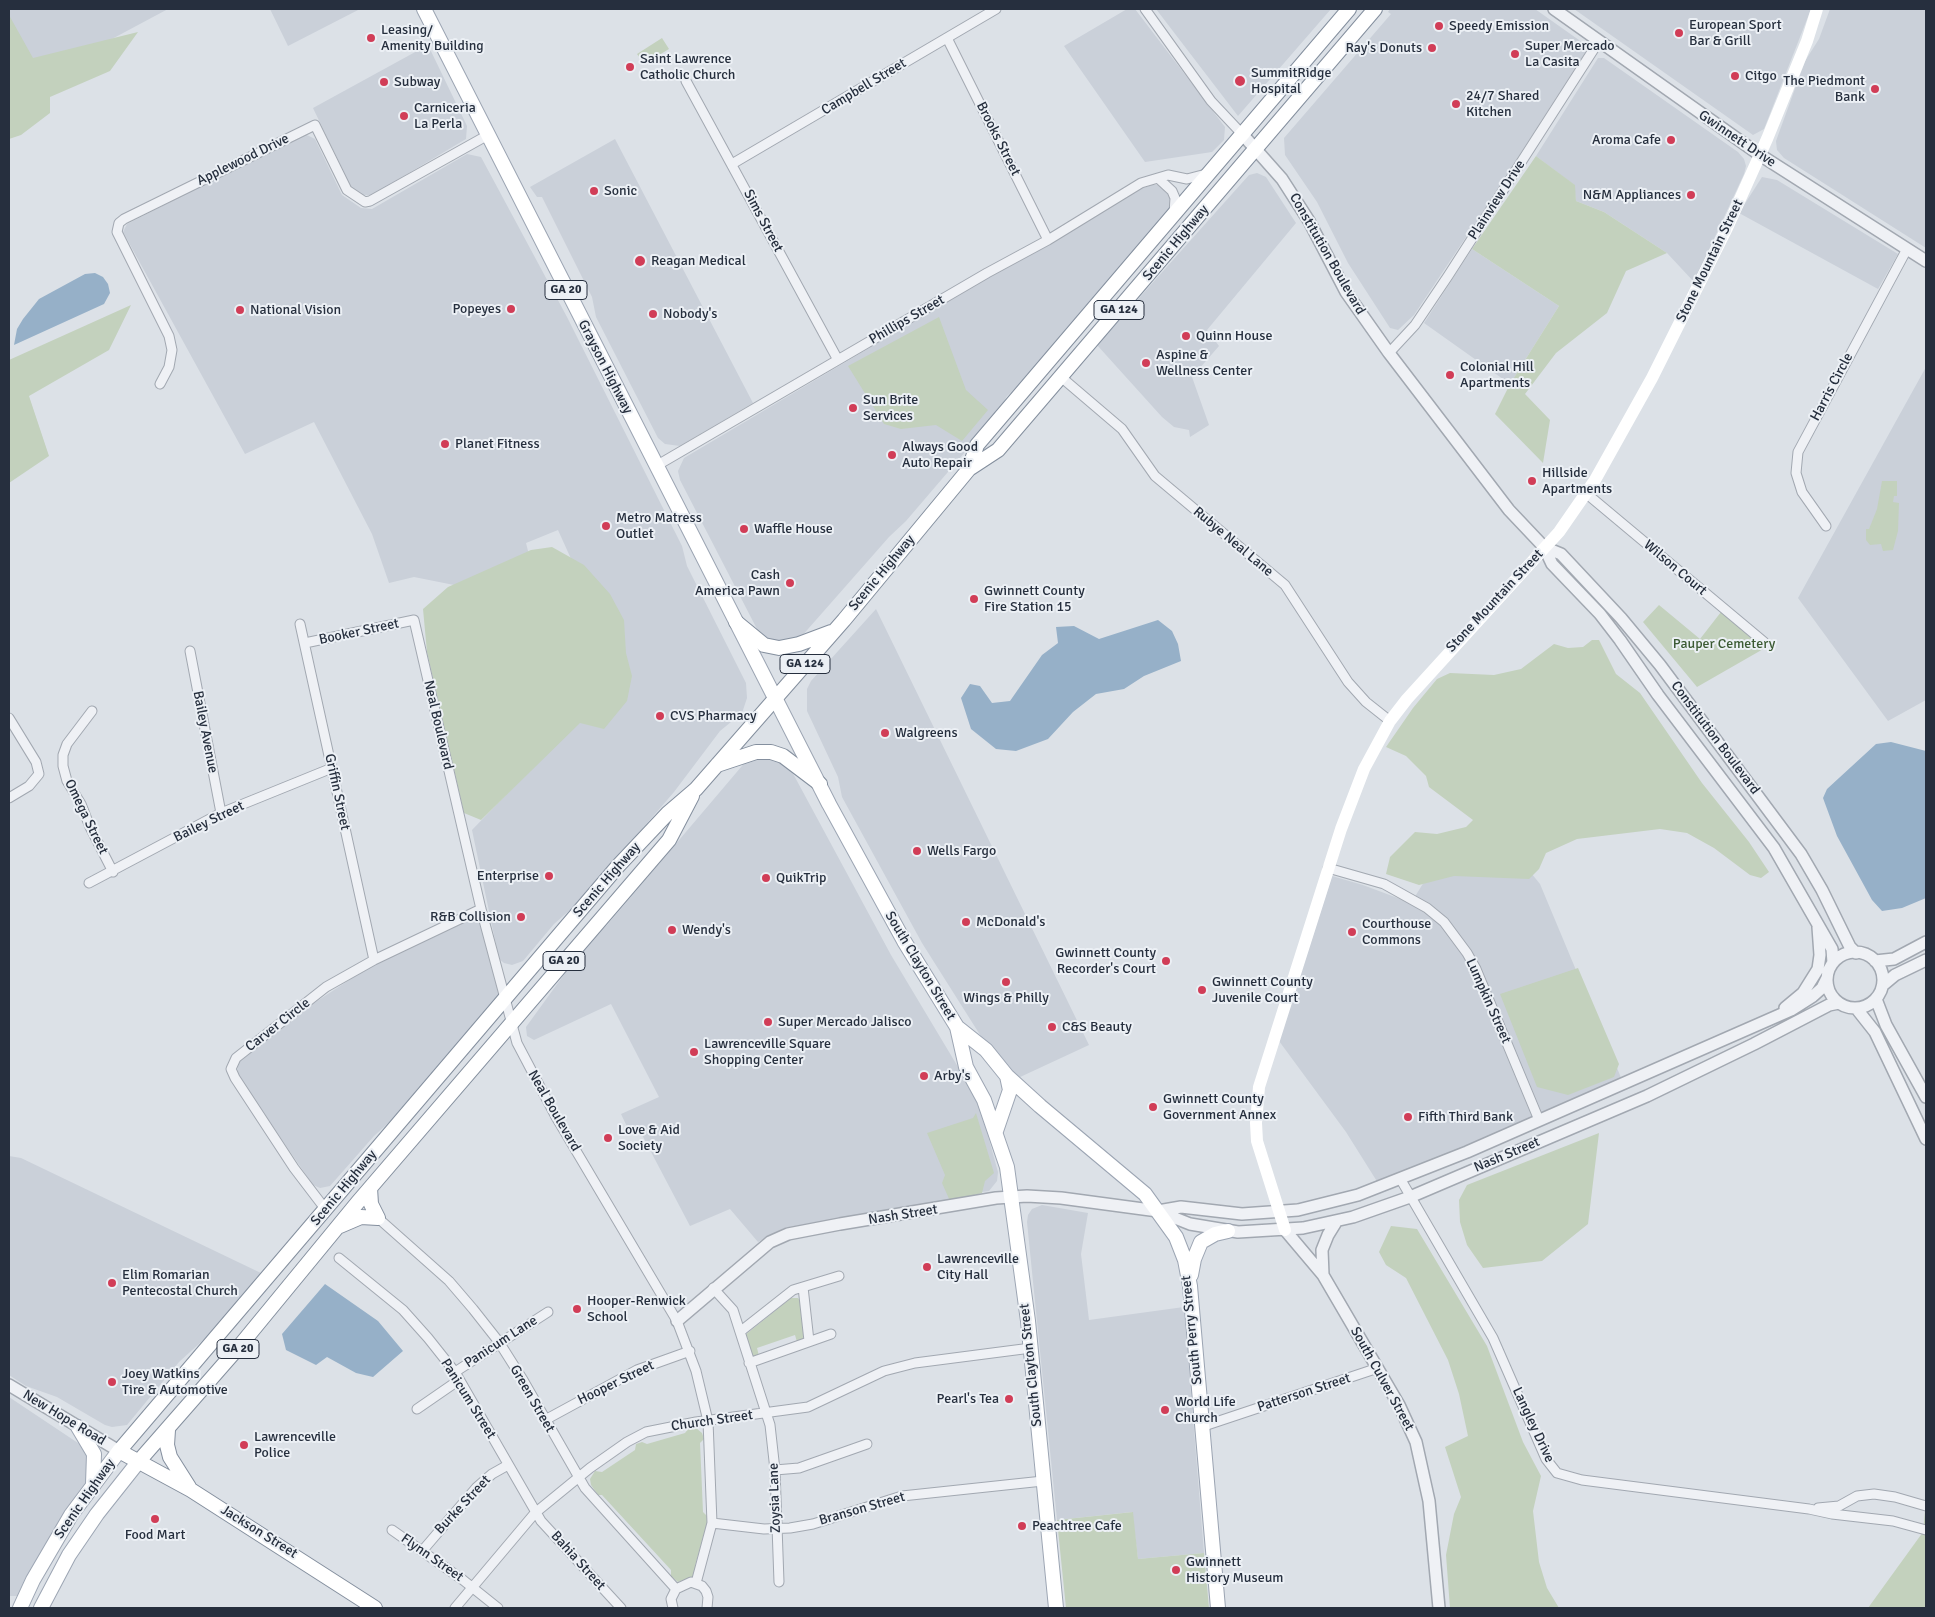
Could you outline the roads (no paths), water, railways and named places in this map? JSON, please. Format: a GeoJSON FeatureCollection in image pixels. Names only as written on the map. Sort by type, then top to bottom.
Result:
{"type":"FeatureCollection","features":[{"type":"Feature","properties":{"kind":"main road","name":"Grayson Highway"},"geometry":{"type":"LineString","coordinates":[[424,9],[775,698]]}},
{"type":"Feature","properties":{"kind":"main road","name":"Scenic Highway"},"geometry":{"type":"LineString","coordinates":[[969,469],[977,446],[1349,9]]}},
{"type":"Feature","properties":{"kind":"main road","name":"Scenic Highway"},"geometry":{"type":"LineString","coordinates":[[20,1608],[59,1536],[92,1486],[119,1451],[631,851],[668,813],[696,789],[834,630],[969,469],[998,450],[1375,9]]}},
{"type":"Feature","properties":{"kind":"main road","name":"Stone Mountain Street"},"geometry":{"type":"LineString","coordinates":[[1285,1230],[1257,1141],[1256,1105],[1265,1069],[1328,868],[1364,768],[1390,721],[1448,652],[1544,547],[1587,494],[1682,320],[1760,156],[1807,41],[1817,9]]}},
{"type":"Feature","properties":{"kind":"main road"},"geometry":{"type":"LineString","coordinates":[[1046,365],[1061,377]]}},
{"type":"Feature","properties":{"kind":"main road"},"geometry":{"type":"LineString","coordinates":[[736,622],[764,645],[778,648],[799,644],[834,630]]}},
{"type":"Feature","properties":{"kind":"main road","name":"South Clayton Street"},"geometry":{"type":"LineString","coordinates":[[775,698],[891,917],[957,1027],[966,1067],[984,1100],[996,1131],[1007,1167],[1031,1348],[1056,1608]]}},
{"type":"Feature","properties":{"kind":"main road"},"geometry":{"type":"LineString","coordinates":[[716,766],[756,752],[772,752],[783,756],[820,784]]}},
{"type":"Feature","properties":{"kind":"main road","name":"Scenic Highway"},"geometry":{"type":"LineString","coordinates":[[41,1608],[65,1562],[93,1520],[139,1461],[238,1348],[335,1229],[669,840],[696,789]]}},
{"type":"Feature","properties":{"kind":"main road","name":"South Perry Street"},"geometry":{"type":"LineString","coordinates":[[957,1027],[986,1050],[1007,1076],[1040,1106],[1145,1194],[1176,1237],[1185,1260],[1190,1286],[1218,1608]]}},
{"type":"Feature","properties":{"kind":"main road"},"geometry":{"type":"LineString","coordinates":[[996,1131],[1010,1090],[1007,1076]]}},
{"type":"Feature","properties":{"kind":"main road"},"geometry":{"type":"LineString","coordinates":[[370,1188],[370,1204],[378,1218]]}},
{"type":"Feature","properties":{"kind":"main road"},"geometry":{"type":"LineString","coordinates":[[335,1229],[361,1216],[378,1218]]}},
{"type":"Feature","properties":{"kind":"main road"},"geometry":{"type":"LineString","coordinates":[[1190,1286],[1194,1258],[1201,1242],[1215,1234],[1228,1231]]}},
{"type":"Feature","properties":{"kind":"main road"},"geometry":{"type":"LineString","coordinates":[[78,1427],[94,1454],[92,1486]]}},
{"type":"Feature","properties":{"kind":"main road"},"geometry":{"type":"LineString","coordinates":[[168,1430],[167,1445],[170,1457],[191,1490]]}},
{"type":"Feature","properties":{"kind":"main road","name":"Jackson Street"},"geometry":{"type":"LineString","coordinates":[[119,1451],[191,1490],[375,1608]]}},
{"type":"Feature","properties":{"kind":"street","name":"Campbell Street"},"geometry":{"type":"LineString","coordinates":[[732,164],[996,9]]}},
{"type":"Feature","properties":{"kind":"street","name":"Constitution Boulevard"},"geometry":{"type":"LineString","coordinates":[[1145,9],[1211,101],[1242,135],[1256,147],[1292,193],[1346,292],[1389,353],[1504,503],[1544,547],[1552,564],[1605,621],[1774,848],[1832,949],[1833,964]]}},
{"type":"Feature","properties":{"kind":"street","name":"Gwinnett Drive"},"geometry":{"type":"LineString","coordinates":[[1554,9],[1760,156],[1926,261]]}},
{"type":"Feature","properties":{"kind":"street","name":"Brooks Street"},"geometry":{"type":"LineString","coordinates":[[947,38],[1048,240]]}},
{"type":"Feature","properties":{"kind":"street","name":"Plainview Drive"},"geometry":{"type":"LineString","coordinates":[[1389,353],[1415,324],[1448,276],[1599,41]]}},
{"type":"Feature","properties":{"kind":"street","name":"Sims Street"},"geometry":{"type":"LineString","coordinates":[[686,82],[838,360]]}},
{"type":"Feature","properties":{"kind":"street","name":"Applewood Drive"},"geometry":{"type":"LineString","coordinates":[[160,384],[168,367],[172,350],[117,232],[119,223],[124,219],[315,125],[346,190],[365,202],[370,202],[488,135]]}},
{"type":"Feature","properties":{"kind":"street","name":"Phillips Street"},"geometry":{"type":"LineString","coordinates":[[656,466],[986,273],[1048,240],[1140,183],[1168,175],[1187,179],[1209,174]]}},
{"type":"Feature","properties":{"kind":"street"},"geometry":{"type":"LineString","coordinates":[[1159,179],[1172,191],[1175,198],[1174,214]]}},
{"type":"Feature","properties":{"kind":"street","name":"Harris Circle"},"geometry":{"type":"LineString","coordinates":[[1826,526],[1802,492],[1796,474],[1798,452],[1907,249]]}},
{"type":"Feature","properties":{"kind":"street","name":"Rubye Neal Lane"},"geometry":{"type":"LineString","coordinates":[[1061,377],[1122,429],[1155,476],[1284,585],[1348,682],[1366,702],[1390,721]]}},
{"type":"Feature","properties":{"kind":"street","name":"Wilson Court"},"geometry":{"type":"LineString","coordinates":[[1587,494],[1764,642]]}},
{"type":"Feature","properties":{"kind":"street","name":"Constitution Boulevard"},"geometry":{"type":"LineString","coordinates":[[1544,547],[1561,554],[1601,596],[1682,694],[1801,854],[1822,890],[1850,947],[1856,952]]}},
{"type":"Feature","properties":{"kind":"street","name":"Booker Street"},"geometry":{"type":"LineString","coordinates":[[304,643],[414,620]]}},
{"type":"Feature","properties":{"kind":"street","name":"Neal Boulevard"},"geometry":{"type":"LineString","coordinates":[[414,620],[481,909],[517,1042],[528,1065],[677,1320],[690,1351],[708,1421],[712,1523],[696,1583]]}},
{"type":"Feature","properties":{"kind":"street","name":"Griffin Street"},"geometry":{"type":"LineString","coordinates":[[300,624],[374,960]]}},
{"type":"Feature","properties":{"kind":"street","name":"Bailey Avenue"},"geometry":{"type":"LineString","coordinates":[[190,651],[221,813]]}},
{"type":"Feature","properties":{"kind":"street","name":"Omega Street"},"geometry":{"type":"LineString","coordinates":[[92,711],[67,744],[63,755],[63,766],[67,782],[82,804],[90,827],[113,872]]}},
{"type":"Feature","properties":{"kind":"street"},"geometry":{"type":"LineString","coordinates":[[9,718],[36,762],[39,774],[29,786],[9,798]]}},
{"type":"Feature","properties":{"kind":"street","name":"Bailey Street"},"geometry":{"type":"LineString","coordinates":[[89,883],[113,872],[221,813],[332,768]]}},
{"type":"Feature","properties":{"kind":"street","name":"Lumpkin Street"},"geometry":{"type":"LineString","coordinates":[[1328,868],[1384,884],[1427,908],[1444,922],[1467,953],[1476,969],[1539,1120]]}},
{"type":"Feature","properties":{"kind":"street","name":"Carver Circle"},"geometry":{"type":"LineString","coordinates":[[326,1210],[279,1145],[235,1078],[231,1069],[236,1058],[314,996],[374,960],[481,909]]}},
{"type":"Feature","properties":{"kind":"street"},"geometry":{"type":"LineString","coordinates":[[1781,1013],[1803,993],[1818,969],[1820,955],[1817,922]]}},
{"type":"Feature","properties":{"kind":"street"},"geometry":{"type":"LineString","coordinates":[[1876,961],[1894,959],[1926,942]]}},
{"type":"Feature","properties":{"kind":"street"},"geometry":{"type":"LineString","coordinates":[[1883,985],[1880,968],[1876,961],[1856,952],[1840,958],[1833,964],[1828,978],[1828,988],[1839,1003],[1856,1008],[1865,1007],[1876,999],[1883,985],[1895,975],[1926,960]]}},
{"type":"Feature","properties":{"kind":"street","name":"Nash Street"},"geometry":{"type":"LineString","coordinates":[[1158,1211],[1181,1208],[1242,1214],[1280,1212],[1336,1202],[1401,1180],[1791,1010],[1813,996],[1822,988],[1828,978]]}},
{"type":"Feature","properties":{"kind":"street"},"geometry":{"type":"LineString","coordinates":[[1876,999],[1886,1025],[1926,1097]]}},
{"type":"Feature","properties":{"kind":"street","name":"Nash Street"},"geometry":{"type":"LineString","coordinates":[[677,1320],[764,1246],[788,1234],[1011,1197],[1061,1198],[1158,1211],[1190,1224],[1228,1231],[1285,1230],[1336,1222],[1410,1196],[1646,1096],[1754,1044],[1830,1004],[1839,1003]]}},
{"type":"Feature","properties":{"kind":"street"},"geometry":{"type":"LineString","coordinates":[[1856,1008],[1875,1032],[1926,1139]]}},
{"type":"Feature","properties":{"kind":"street","name":"Langley Drive"},"geometry":{"type":"LineString","coordinates":[[1401,1180],[1493,1338],[1546,1458],[1558,1473],[1582,1480],[1809,1508],[1832,1514],[1893,1521],[1926,1530]]}},
{"type":"Feature","properties":{"kind":"street","name":"Green Street"},"geometry":{"type":"LineString","coordinates":[[378,1218],[449,1281],[498,1342],[584,1488],[676,1589]]}},
{"type":"Feature","properties":{"kind":"street"},"geometry":{"type":"LineString","coordinates":[[1323,1275],[1322,1250],[1336,1222]]}},
{"type":"Feature","properties":{"kind":"street","name":"South Culver Street"},"geometry":{"type":"LineString","coordinates":[[1285,1230],[1323,1275],[1399,1405],[1416,1442],[1429,1501],[1439,1608]]}},
{"type":"Feature","properties":{"kind":"street","name":"Panicum Street"},"geometry":{"type":"LineString","coordinates":[[339,1258],[403,1310],[457,1376],[535,1513]]}},
{"type":"Feature","properties":{"kind":"street"},"geometry":{"type":"LineString","coordinates":[[741,1331],[789,1293],[839,1276]]}},
{"type":"Feature","properties":{"kind":"street"},"geometry":{"type":"LineString","coordinates":[[803,1287],[809,1341]]}},
{"type":"Feature","properties":{"kind":"street","name":"Zoysia Lane"},"geometry":{"type":"LineString","coordinates":[[713,1288],[732,1310],[741,1331],[749,1362],[767,1414],[775,1470],[778,1582]]}},
{"type":"Feature","properties":{"kind":"street","name":"Panicum Lane"},"geometry":{"type":"LineString","coordinates":[[417,1410],[498,1342],[548,1312]]}},
{"type":"Feature","properties":{"kind":"street"},"geometry":{"type":"LineString","coordinates":[[749,1362],[831,1334]]}},
{"type":"Feature","properties":{"kind":"street","name":"Church Street"},"geometry":{"type":"LineString","coordinates":[[455,1608],[471,1586],[535,1513],[627,1442],[646,1432],[808,1407],[858,1382],[896,1367],[1031,1348]]}},
{"type":"Feature","properties":{"kind":"street","name":"Hooper Street"},"geometry":{"type":"LineString","coordinates":[[545,1420],[636,1370],[690,1351]]}},
{"type":"Feature","properties":{"kind":"street","name":"Patterson Street"},"geometry":{"type":"LineString","coordinates":[[1201,1426],[1378,1368]]}},
{"type":"Feature","properties":{"kind":"street","name":"New Hope Road"},"geometry":{"type":"LineString","coordinates":[[9,1385],[119,1451]]}},
{"type":"Feature","properties":{"kind":"street"},"geometry":{"type":"LineString","coordinates":[[775,1470],[799,1468],[867,1444]]}},
{"type":"Feature","properties":{"kind":"street","name":"Burke Street"},"geometry":{"type":"LineString","coordinates":[[422,1550],[476,1488],[492,1474],[508,1465]]}},
{"type":"Feature","properties":{"kind":"street","name":"Branson Street"},"geometry":{"type":"LineString","coordinates":[[712,1523],[776,1529],[813,1524],[902,1496],[1043,1481]]}},
{"type":"Feature","properties":{"kind":"street","name":"Langley Drive"},"geometry":{"type":"LineString","coordinates":[[1809,1508],[1839,1506],[1865,1494],[1895,1497],[1926,1506]]}},
{"type":"Feature","properties":{"kind":"street","name":"Bahia Street"},"geometry":{"type":"LineString","coordinates":[[535,1513],[621,1608]]}},
{"type":"Feature","properties":{"kind":"street","name":"Flynn Street"},"geometry":{"type":"LineString","coordinates":[[392,1530],[471,1586],[498,1608]]}},
{"type":"Feature","properties":{"kind":"street"},"geometry":{"type":"LineString","coordinates":[[673,1608],[671,1599],[676,1589],[685,1583],[696,1583],[706,1591],[708,1597],[707,1608]]}},
{"type":"Feature","properties":{"kind":"water"},"geometry":{"type":"Polygon","coordinates":[[[95,273],[103,277],[108,284],[110,293],[104,304],[14,345],[17,329],[39,299],[85,274],[95,273]]]}},
{"type":"Feature","properties":{"kind":"water"},"geometry":{"type":"Polygon","coordinates":[[[1158,620],[1172,631],[1178,644],[1181,661],[1144,676],[1124,689],[1096,694],[1073,712],[1048,739],[1016,751],[996,749],[971,729],[961,698],[970,684],[980,686],[992,703],[1010,701],[1042,655],[1058,643],[1056,627],[1074,626],[1099,639],[1158,620]]]}},
{"type":"Feature","properties":{"kind":"water"},"geometry":{"type":"Polygon","coordinates":[[[1891,742],[1926,751],[1926,898],[1902,908],[1882,911],[1872,900],[1837,836],[1823,798],[1827,789],[1876,744],[1891,742]]]}},
{"type":"Feature","properties":{"kind":"water"},"geometry":{"type":"Polygon","coordinates":[[[325,1284],[378,1321],[403,1351],[373,1377],[356,1373],[327,1357],[316,1365],[286,1350],[282,1334],[325,1284]]]}},
{"type":"Feature","properties":{"kind":"place","name":"Speedy Emission"},"geometry":{"type":"Point","coordinates":[1439,26]}},
{"type":"Feature","properties":{"kind":"place","name":"European Sport Bar & Grill"},"geometry":{"type":"Point","coordinates":[1679,33]}},
{"type":"Feature","properties":{"kind":"place","name":"Leasing/ Amenity Building"},"geometry":{"type":"Point","coordinates":[371,38]}},
{"type":"Feature","properties":{"kind":"place","name":"Ray's Donuts"},"geometry":{"type":"Point","coordinates":[1432,48]}},
{"type":"Feature","properties":{"kind":"place","name":"Super Mercado La Casita"},"geometry":{"type":"Point","coordinates":[1515,54]}},
{"type":"Feature","properties":{"kind":"place","name":"Saint Lawrence Catholic Church"},"geometry":{"type":"Point","coordinates":[630,67]}},
{"type":"Feature","properties":{"kind":"place","name":"Citgo"},"geometry":{"type":"Point","coordinates":[1735,76]}},
{"type":"Feature","properties":{"kind":"place","name":"SummitRidge Hospital"},"geometry":{"type":"Point","coordinates":[1240,81]}},
{"type":"Feature","properties":{"kind":"place","name":"Subway"},"geometry":{"type":"Point","coordinates":[384,82]}},
{"type":"Feature","properties":{"kind":"place","name":"The Piedmont Bank"},"geometry":{"type":"Point","coordinates":[1875,89]}},
{"type":"Feature","properties":{"kind":"place","name":"24/7 Shared Kitchen"},"geometry":{"type":"Point","coordinates":[1456,104]}},
{"type":"Feature","properties":{"kind":"place","name":"Carniceria La Perla"},"geometry":{"type":"Point","coordinates":[404,116]}},
{"type":"Feature","properties":{"kind":"place","name":"Aroma Cafe"},"geometry":{"type":"Point","coordinates":[1671,140]}},
{"type":"Feature","properties":{"kind":"place","name":"Sonic"},"geometry":{"type":"Point","coordinates":[594,191]}},
{"type":"Feature","properties":{"kind":"place","name":"N&M Appliances"},"geometry":{"type":"Point","coordinates":[1691,195]}},
{"type":"Feature","properties":{"kind":"place","name":"Reagan Medical"},"geometry":{"type":"Point","coordinates":[640,261]}},
{"type":"Feature","properties":{"kind":"place","name":"Popeyes"},"geometry":{"type":"Point","coordinates":[511,309]}},
{"type":"Feature","properties":{"kind":"place","name":"National Vision"},"geometry":{"type":"Point","coordinates":[240,310]}},
{"type":"Feature","properties":{"kind":"place","name":"Nobody's"},"geometry":{"type":"Point","coordinates":[653,314]}},
{"type":"Feature","properties":{"kind":"place","name":"Quinn House"},"geometry":{"type":"Point","coordinates":[1186,336]}},
{"type":"Feature","properties":{"kind":"place","name":"Aspine & Wellness Center"},"geometry":{"type":"Point","coordinates":[1146,363]}},
{"type":"Feature","properties":{"kind":"place","name":"Colonial Hill Apartments"},"geometry":{"type":"Point","coordinates":[1450,375]}},
{"type":"Feature","properties":{"kind":"place","name":"Sun Brite Services"},"geometry":{"type":"Point","coordinates":[853,408]}},
{"type":"Feature","properties":{"kind":"place","name":"Planet Fitness"},"geometry":{"type":"Point","coordinates":[445,444]}},
{"type":"Feature","properties":{"kind":"place","name":"Always Good Auto Repair"},"geometry":{"type":"Point","coordinates":[892,455]}},
{"type":"Feature","properties":{"kind":"place","name":"Hillside Apartments"},"geometry":{"type":"Point","coordinates":[1532,481]}},
{"type":"Feature","properties":{"kind":"place","name":"Metro Matress Outlet"},"geometry":{"type":"Point","coordinates":[606,526]}},
{"type":"Feature","properties":{"kind":"place","name":"Waffle House"},"geometry":{"type":"Point","coordinates":[744,529]}},
{"type":"Feature","properties":{"kind":"place","name":"Cash America Pawn"},"geometry":{"type":"Point","coordinates":[790,583]}},
{"type":"Feature","properties":{"kind":"place","name":"Gwinnett County Fire Station 15"},"geometry":{"type":"Point","coordinates":[974,599]}},
{"type":"Feature","properties":{"kind":"place","name":"CVS Pharmacy"},"geometry":{"type":"Point","coordinates":[660,716]}},
{"type":"Feature","properties":{"kind":"place","name":"Walgreens"},"geometry":{"type":"Point","coordinates":[885,733]}},
{"type":"Feature","properties":{"kind":"place","name":"Wells Fargo"},"geometry":{"type":"Point","coordinates":[917,851]}},
{"type":"Feature","properties":{"kind":"place","name":"Enterprise"},"geometry":{"type":"Point","coordinates":[549,876]}},
{"type":"Feature","properties":{"kind":"place","name":"QuikTrip"},"geometry":{"type":"Point","coordinates":[766,878]}},
{"type":"Feature","properties":{"kind":"place","name":"R&B Collision"},"geometry":{"type":"Point","coordinates":[521,917]}},
{"type":"Feature","properties":{"kind":"place","name":"McDonald's"},"geometry":{"type":"Point","coordinates":[966,922]}},
{"type":"Feature","properties":{"kind":"place","name":"Wendy's"},"geometry":{"type":"Point","coordinates":[672,930]}},
{"type":"Feature","properties":{"kind":"place","name":"Courthouse Commons"},"geometry":{"type":"Point","coordinates":[1352,932]}},
{"type":"Feature","properties":{"kind":"place","name":"Gwinnett County Recorder's Court"},"geometry":{"type":"Point","coordinates":[1166,961]}},
{"type":"Feature","properties":{"kind":"place","name":"Wings & Philly"},"geometry":{"type":"Point","coordinates":[1006,982]}},
{"type":"Feature","properties":{"kind":"place","name":"Gwinnett County Juvenile Court"},"geometry":{"type":"Point","coordinates":[1202,990]}},
{"type":"Feature","properties":{"kind":"place","name":"Super Mercado Jalisco"},"geometry":{"type":"Point","coordinates":[768,1022]}},
{"type":"Feature","properties":{"kind":"place","name":"C&S Beauty"},"geometry":{"type":"Point","coordinates":[1052,1027]}},
{"type":"Feature","properties":{"kind":"place","name":"Lawrenceville Square Shopping Center"},"geometry":{"type":"Point","coordinates":[694,1052]}},
{"type":"Feature","properties":{"kind":"place","name":"Arby's"},"geometry":{"type":"Point","coordinates":[924,1076]}},
{"type":"Feature","properties":{"kind":"place","name":"Gwinnett County Government Annex"},"geometry":{"type":"Point","coordinates":[1153,1107]}},
{"type":"Feature","properties":{"kind":"place","name":"Fifth Third Bank"},"geometry":{"type":"Point","coordinates":[1408,1117]}},
{"type":"Feature","properties":{"kind":"place","name":"Love & Aid Society"},"geometry":{"type":"Point","coordinates":[608,1138]}},
{"type":"Feature","properties":{"kind":"place","name":"Lawrenceville City Hall"},"geometry":{"type":"Point","coordinates":[927,1267]}},
{"type":"Feature","properties":{"kind":"place","name":"Elim Romarian Pentecostal Church"},"geometry":{"type":"Point","coordinates":[112,1283]}},
{"type":"Feature","properties":{"kind":"place","name":"Hooper-Renwick School"},"geometry":{"type":"Point","coordinates":[577,1309]}},
{"type":"Feature","properties":{"kind":"place","name":"Joey Watkins Tire & Automotive"},"geometry":{"type":"Point","coordinates":[112,1382]}},
{"type":"Feature","properties":{"kind":"place","name":"Pearl's Tea"},"geometry":{"type":"Point","coordinates":[1009,1399]}},
{"type":"Feature","properties":{"kind":"place","name":"World Life Church"},"geometry":{"type":"Point","coordinates":[1165,1410]}},
{"type":"Feature","properties":{"kind":"place","name":"Lawrenceville Police"},"geometry":{"type":"Point","coordinates":[244,1445]}},
{"type":"Feature","properties":{"kind":"place","name":"Food Mart"},"geometry":{"type":"Point","coordinates":[155,1519]}},
{"type":"Feature","properties":{"kind":"place","name":"Peachtree Cafe"},"geometry":{"type":"Point","coordinates":[1022,1526]}},
{"type":"Feature","properties":{"kind":"place","name":"Gwinnett History Museum"},"geometry":{"type":"Point","coordinates":[1176,1570]}},
{"type":"Feature","properties":{"kind":"park label","name":"Pauper Cemetery"},"geometry":{"type":"Point","coordinates":[1724,644]}}]}
